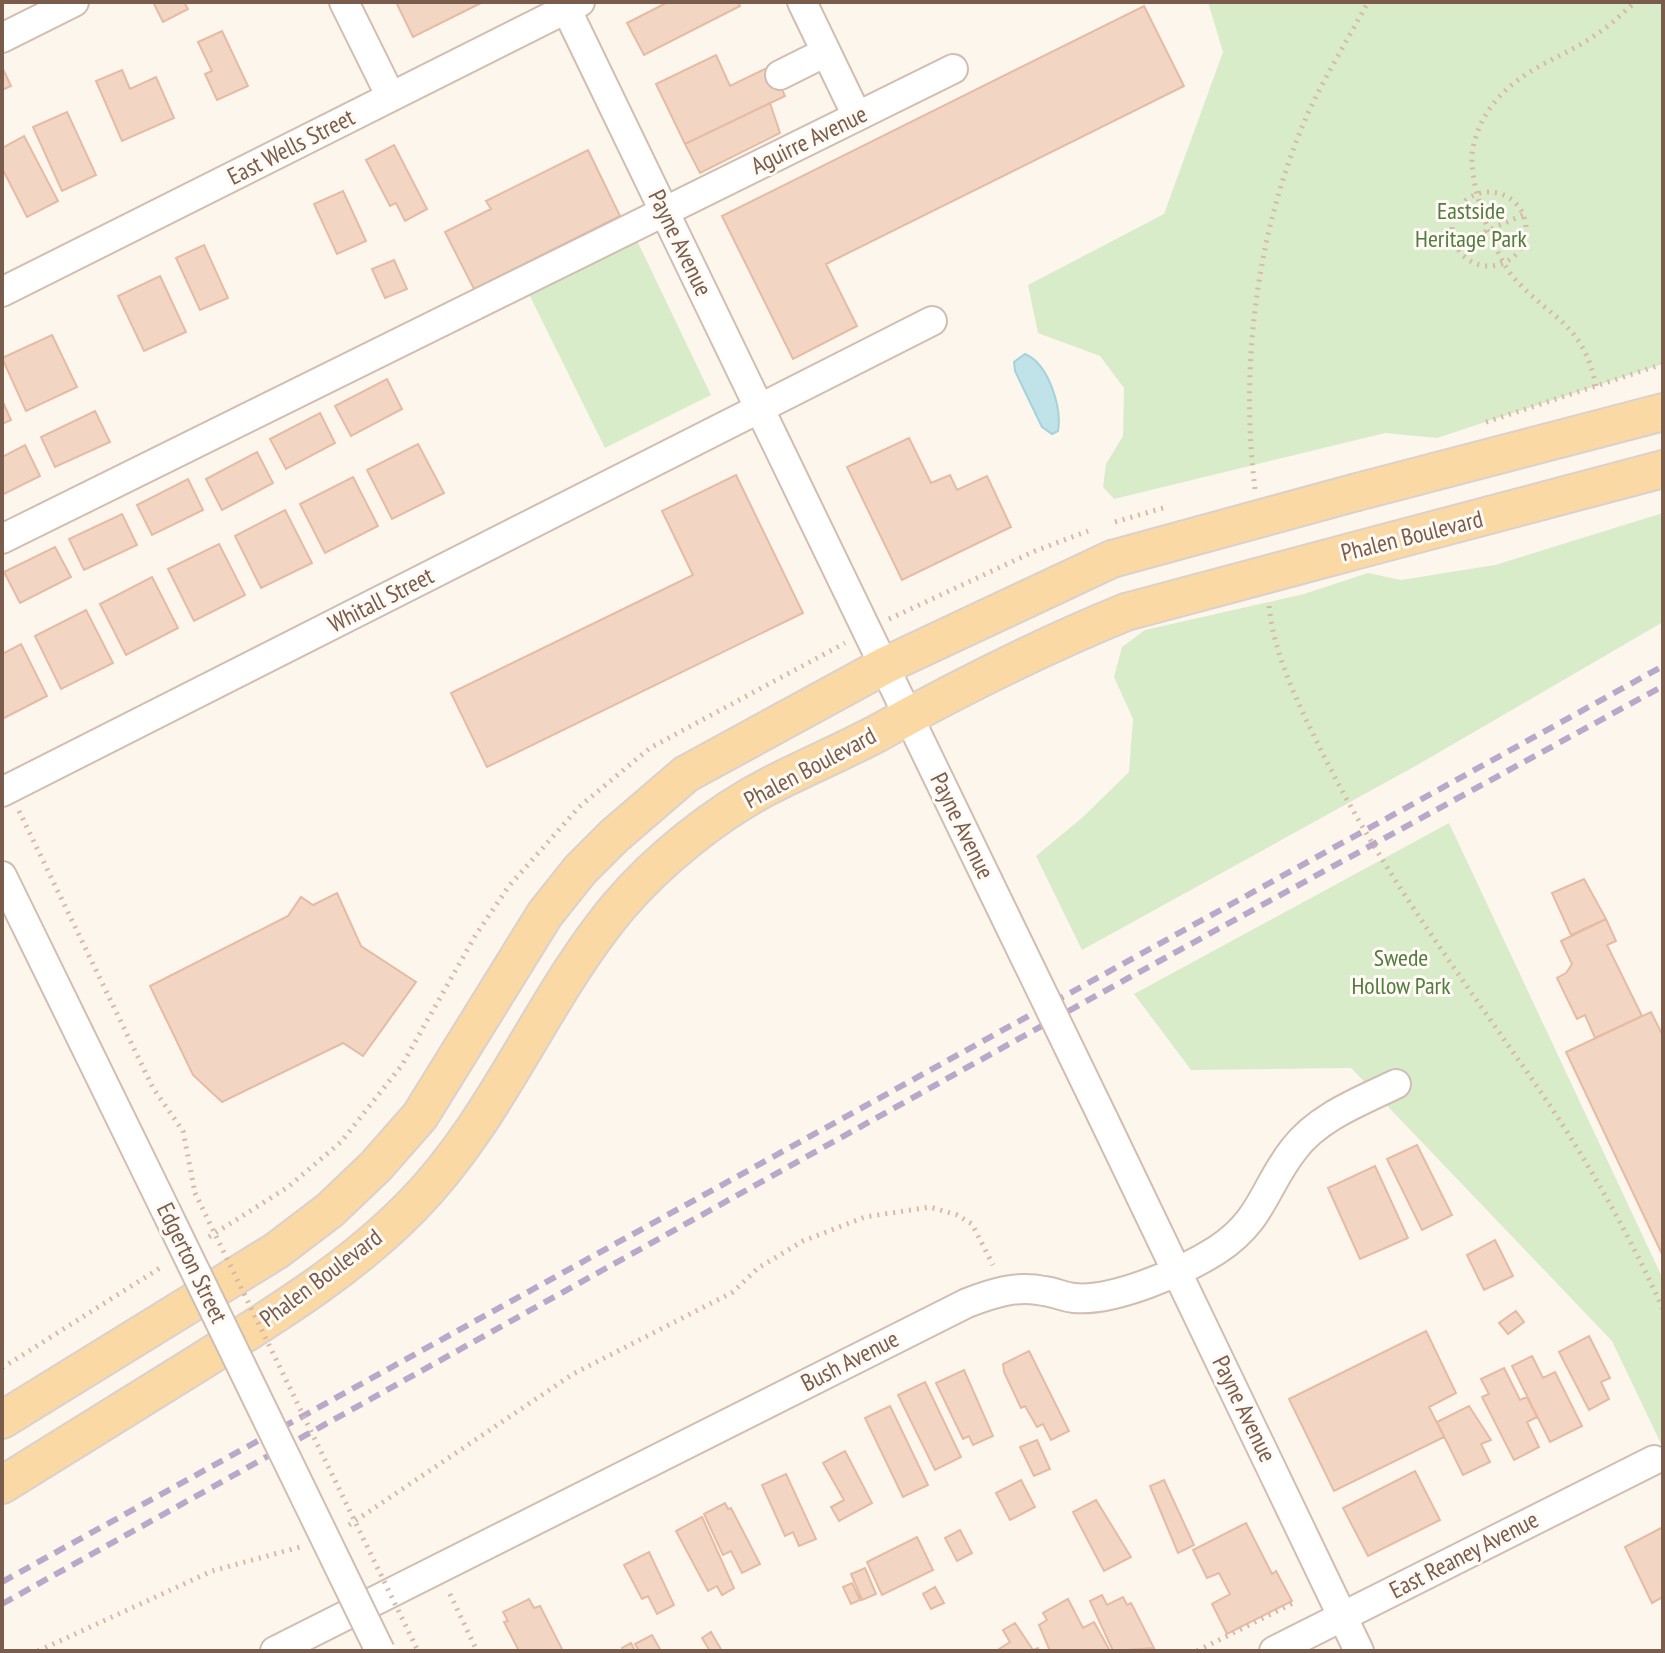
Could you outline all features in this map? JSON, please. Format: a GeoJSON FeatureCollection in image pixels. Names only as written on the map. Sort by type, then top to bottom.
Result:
{"type":"FeatureCollection","features":[{"type":"Feature","properties":{"kind":"main road","name":"Phalen Boulevard"},"geometry":{"type":"LineString","coordinates":[[2,1420],[276,1251],[330,1210],[376,1166],[420,1116],[545,914],[614,836],[652,801],[712,757],[884,666],[1112,559],[1663,412]]}},
{"type":"Feature","properties":{"kind":"main road","name":"Phalen Boulevard"},"geometry":{"type":"LineString","coordinates":[[2,1485],[308,1295],[358,1256],[413,1205],[465,1145],[496,1099],[558,989],[620,905],[704,830],[768,786],[1126,612],[1663,469]]}},
{"type":"Feature","properties":{"kind":"street"},"geometry":{"type":"LineString","coordinates":[[2,38],[74,2]]}},
{"type":"Feature","properties":{"kind":"street"},"geometry":{"type":"LineString","coordinates":[[344,2],[391,97]]}},
{"type":"Feature","properties":{"kind":"street"},"geometry":{"type":"LineString","coordinates":[[802,2],[857,116]]}},
{"type":"Feature","properties":{"kind":"street","name":"East Wells Street"},"geometry":{"type":"LineString","coordinates":[[2,292],[570,4]]}},
{"type":"Feature","properties":{"kind":"street","name":"Payne Avenue"},"geometry":{"type":"LineString","coordinates":[[570,4],[663,210],[1359,1651]]}},
{"type":"Feature","properties":{"kind":"street"},"geometry":{"type":"LineString","coordinates":[[780,75],[826,52]]}},
{"type":"Feature","properties":{"kind":"street","name":"Aguirre Avenue"},"geometry":{"type":"LineString","coordinates":[[2,539],[953,69]]}},
{"type":"Feature","properties":{"kind":"street","name":"Whitall Street"},"geometry":{"type":"LineString","coordinates":[[6,791],[759,406],[932,321]]}},
{"type":"Feature","properties":{"kind":"street","name":"Edgerton Street"},"geometry":{"type":"LineString","coordinates":[[2,876],[380,1651]]}},
{"type":"Feature","properties":{"kind":"street","name":"Bush Avenue"},"geometry":{"type":"LineString","coordinates":[[275,1651],[967,1303],[1019,1288],[1074,1298],[1096,1297],[1177,1271],[1216,1251],[1251,1220],[1295,1146],[1311,1131],[1332,1116],[1396,1084]]}},
{"type":"Feature","properties":{"kind":"street","name":"East Reaney Avenue"},"geometry":{"type":"LineString","coordinates":[[1274,1651],[1654,1460]]}},
{"type":"Feature","properties":{"kind":"path"},"geometry":{"type":"LineString","coordinates":[[1255,496],[1250,405],[1261,264],[1302,127],[1368,2]]}},
{"type":"Feature","properties":{"kind":"path"},"geometry":{"type":"LineString","coordinates":[[1596,386],[1590,357],[1579,339],[1513,277],[1505,263],[1485,217],[1472,150],[1481,122],[1501,95],[1521,77],[1608,27],[1635,2]]}},
{"type":"Feature","properties":{"kind":"path"},"geometry":{"type":"LineString","coordinates":[[1500,194],[1511,199],[1523,215],[1526,233],[1523,246],[1505,263],[1482,266],[1462,254],[1455,245],[1453,222],[1465,202],[1475,195],[1500,194]]}},
{"type":"Feature","properties":{"kind":"path"},"geometry":{"type":"LineString","coordinates":[[1455,245],[1523,215]]}},
{"type":"Feature","properties":{"kind":"path"},"geometry":{"type":"LineString","coordinates":[[1483,423],[1663,364]]}},
{"type":"Feature","properties":{"kind":"path"},"geometry":{"type":"LineString","coordinates":[[1268,597],[1288,682],[1339,785],[1390,877],[1541,1092],[1630,1236],[1663,1309]]}},
{"type":"Feature","properties":{"kind":"path"},"geometry":{"type":"LineString","coordinates":[[6,791],[153,1088],[183,1131],[195,1193],[418,1651]]}},
{"type":"Feature","properties":{"kind":"path"},"geometry":{"type":"LineString","coordinates":[[337,1531],[365,1518],[484,1431],[573,1374],[733,1292],[758,1268],[803,1241],[865,1217],[930,1207],[957,1215],[972,1224],[984,1243],[1004,1291]]}},
{"type":"Feature","properties":{"kind":"path"},"geometry":{"type":"LineString","coordinates":[[38,1651],[212,1571],[310,1544]]}},
{"type":"Feature","properties":{"kind":"path"},"geometry":{"type":"LineString","coordinates":[[437,1568],[477,1651]]}},
{"type":"Feature","properties":{"kind":"path"},"geometry":{"type":"LineString","coordinates":[[1197,1651],[1297,1601]]}},
{"type":"Feature","properties":{"kind":"green space","name":"Eastside Heritage Park"},"geometry":{"type":"Polygon","coordinates":[[[1208,2],[1663,2],[1663,364],[1437,438],[1385,433],[1114,499],[1103,487],[1106,464],[1123,436],[1124,388],[1100,356],[1038,333],[1028,285],[1164,214],[1223,52],[1208,2]]]}},
{"type":"Feature","properties":{"kind":"green space"},"geometry":{"type":"Polygon","coordinates":[[[630,226],[711,395],[605,448],[522,280],[630,226]]]}},
{"type":"Feature","properties":{"kind":"green space"},"geometry":{"type":"Polygon","coordinates":[[[1663,513],[1663,622],[1419,764],[1082,950],[1036,856],[1083,817],[1129,772],[1133,719],[1114,677],[1122,647],[1145,630],[1304,594],[1368,573],[1401,580],[1495,565],[1663,513]]]}},
{"type":"Feature","properties":{"kind":"green space","name":"Swede Hollow Park"},"geometry":{"type":"Polygon","coordinates":[[[1449,823],[1663,1279],[1663,1448],[1612,1341],[1351,1068],[1191,1070],[1134,994],[1449,823]]]}},
{"type":"Feature","properties":{"kind":"water"},"geometry":{"type":"Polygon","coordinates":[[[1025,354],[1041,367],[1056,399],[1058,431],[1052,434],[1042,427],[1015,371],[1014,362],[1025,354]]]}},
{"type":"Feature","properties":{"kind":"building"},"geometry":{"type":"Polygon","coordinates":[[[153,2],[184,2],[188,9],[163,22],[153,2]]]}},
{"type":"Feature","properties":{"kind":"building"},"geometry":{"type":"Polygon","coordinates":[[[396,2],[483,2],[413,37],[396,2]]]}},
{"type":"Feature","properties":{"kind":"building"},"geometry":{"type":"Polygon","coordinates":[[[668,2],[738,2],[740,6],[644,55],[627,23],[668,2]]]}},
{"type":"Feature","properties":{"kind":"building"},"geometry":{"type":"Polygon","coordinates":[[[1144,6],[1184,86],[826,264],[857,326],[793,359],[722,216],[1144,6]]]}},
{"type":"Feature","properties":{"kind":"building"},"geometry":{"type":"Polygon","coordinates":[[[222,31],[248,86],[217,100],[205,74],[212,71],[198,42],[222,31]]]}},
{"type":"Feature","properties":{"kind":"building"},"geometry":{"type":"Polygon","coordinates":[[[716,55],[730,86],[771,66],[785,96],[685,144],[656,84],[716,55]]]}},
{"type":"Feature","properties":{"kind":"building"},"geometry":{"type":"Polygon","coordinates":[[[2,67],[11,86],[2,90],[2,67]]]}},
{"type":"Feature","properties":{"kind":"building"},"geometry":{"type":"Polygon","coordinates":[[[122,70],[130,89],[156,77],[174,118],[122,141],[96,81],[122,70]]]}},
{"type":"Feature","properties":{"kind":"building"},"geometry":{"type":"Polygon","coordinates":[[[770,103],[780,133],[700,173],[685,144],[770,103]]]}},
{"type":"Feature","properties":{"kind":"building"},"geometry":{"type":"Polygon","coordinates":[[[67,112],[96,175],[62,191],[33,127],[67,112]]]}},
{"type":"Feature","properties":{"kind":"building"},"geometry":{"type":"Polygon","coordinates":[[[24,136],[58,201],[27,217],[2,168],[2,148],[24,136]]]}},
{"type":"Feature","properties":{"kind":"building"},"geometry":{"type":"Polygon","coordinates":[[[394,145],[427,209],[405,221],[396,203],[390,206],[366,160],[394,145]]]}},
{"type":"Feature","properties":{"kind":"building"},"geometry":{"type":"Polygon","coordinates":[[[588,150],[620,216],[474,289],[445,232],[491,209],[486,201],[588,150]]]}},
{"type":"Feature","properties":{"kind":"building"},"geometry":{"type":"Polygon","coordinates":[[[343,191],[366,241],[337,254],[314,204],[343,191]]]}},
{"type":"Feature","properties":{"kind":"building"},"geometry":{"type":"Polygon","coordinates":[[[204,245],[228,298],[200,310],[176,258],[204,245]]]}},
{"type":"Feature","properties":{"kind":"building"},"geometry":{"type":"Polygon","coordinates":[[[394,260],[407,289],[385,298],[372,269],[394,260]]]}},
{"type":"Feature","properties":{"kind":"building"},"geometry":{"type":"Polygon","coordinates":[[[160,276],[186,332],[144,351],[118,296],[160,276]]]}},
{"type":"Feature","properties":{"kind":"building"},"geometry":{"type":"Polygon","coordinates":[[[52,335],[77,387],[26,411],[2,358],[52,335]]]}},
{"type":"Feature","properties":{"kind":"building"},"geometry":{"type":"Polygon","coordinates":[[[387,379],[402,409],[351,436],[335,406],[387,379]]]}},
{"type":"Feature","properties":{"kind":"building"},"geometry":{"type":"Polygon","coordinates":[[[2,400],[11,420],[2,424],[2,400]]]}},
{"type":"Feature","properties":{"kind":"building"},"geometry":{"type":"Polygon","coordinates":[[[95,411],[110,442],[55,467],[41,437],[95,411]]]}},
{"type":"Feature","properties":{"kind":"building"},"geometry":{"type":"Polygon","coordinates":[[[320,413],[335,443],[286,469],[270,439],[320,413]]]}},
{"type":"Feature","properties":{"kind":"building"},"geometry":{"type":"Polygon","coordinates":[[[909,438],[931,483],[950,475],[957,490],[987,476],[1011,527],[902,580],[847,467],[909,438]]]}},
{"type":"Feature","properties":{"kind":"building"},"geometry":{"type":"Polygon","coordinates":[[[418,444],[444,493],[392,519],[367,470],[418,444]]]}},
{"type":"Feature","properties":{"kind":"building"},"geometry":{"type":"Polygon","coordinates":[[[25,445],[40,476],[2,495],[2,457],[25,445]]]}},
{"type":"Feature","properties":{"kind":"building"},"geometry":{"type":"Polygon","coordinates":[[[257,452],[273,483],[222,510],[206,479],[257,452]]]}},
{"type":"Feature","properties":{"kind":"building"},"geometry":{"type":"Polygon","coordinates":[[[736,475],[803,613],[487,767],[451,693],[693,575],[662,511],[736,475]]]}},
{"type":"Feature","properties":{"kind":"building"},"geometry":{"type":"Polygon","coordinates":[[[353,477],[378,526],[325,553],[300,504],[353,477]]]}},
{"type":"Feature","properties":{"kind":"building"},"geometry":{"type":"Polygon","coordinates":[[[188,479],[203,510],[152,535],[137,505],[188,479]]]}},
{"type":"Feature","properties":{"kind":"building"},"geometry":{"type":"Polygon","coordinates":[[[285,510],[312,563],[261,588],[235,536],[285,510]]]}},
{"type":"Feature","properties":{"kind":"building"},"geometry":{"type":"Polygon","coordinates":[[[122,514],[137,545],[84,570],[69,539],[122,514]]]}},
{"type":"Feature","properties":{"kind":"building"},"geometry":{"type":"Polygon","coordinates":[[[219,544],[245,595],[194,621],[168,569],[219,544]]]}},
{"type":"Feature","properties":{"kind":"building"},"geometry":{"type":"Polygon","coordinates":[[[55,547],[71,577],[20,603],[4,572],[55,547]]]}},
{"type":"Feature","properties":{"kind":"building"},"geometry":{"type":"Polygon","coordinates":[[[152,577],[178,628],[126,655],[100,604],[152,577]]]}},
{"type":"Feature","properties":{"kind":"building"},"geometry":{"type":"Polygon","coordinates":[[[86,610],[113,663],[61,689],[35,636],[86,610]]]}},
{"type":"Feature","properties":{"kind":"building"},"geometry":{"type":"Polygon","coordinates":[[[21,644],[47,696],[2,719],[2,654],[21,644]]]}},
{"type":"Feature","properties":{"kind":"building"},"geometry":{"type":"Polygon","coordinates":[[[1584,879],[1606,919],[1571,935],[1552,893],[1584,879]]]}},
{"type":"Feature","properties":{"kind":"building"},"geometry":{"type":"Polygon","coordinates":[[[337,893],[361,946],[416,982],[363,1056],[343,1043],[222,1102],[193,1075],[150,986],[288,916],[301,897],[313,905],[337,893]]]}},
{"type":"Feature","properties":{"kind":"building"},"geometry":{"type":"Polygon","coordinates":[[[1606,919],[1616,941],[1607,945],[1642,1016],[1595,1038],[1585,1015],[1577,1019],[1557,978],[1566,973],[1572,964],[1561,941],[1606,919]]]}},
{"type":"Feature","properties":{"kind":"building"},"geometry":{"type":"Polygon","coordinates":[[[1651,1012],[1663,1036],[1663,1256],[1566,1052],[1651,1012]]]}},
{"type":"Feature","properties":{"kind":"building"},"geometry":{"type":"Polygon","coordinates":[[[1417,1145],[1452,1215],[1422,1230],[1387,1159],[1417,1145]]]}},
{"type":"Feature","properties":{"kind":"building"},"geometry":{"type":"Polygon","coordinates":[[[1375,1166],[1408,1238],[1360,1259],[1328,1188],[1375,1166]]]}},
{"type":"Feature","properties":{"kind":"building"},"geometry":{"type":"Polygon","coordinates":[[[1495,1240],[1513,1276],[1484,1290],[1467,1255],[1495,1240]]]}},
{"type":"Feature","properties":{"kind":"building"},"geometry":{"type":"Polygon","coordinates":[[[1516,1311],[1524,1322],[1508,1334],[1499,1323],[1516,1311]]]}},
{"type":"Feature","properties":{"kind":"building"},"geometry":{"type":"Polygon","coordinates":[[[1426,1331],[1456,1393],[1429,1407],[1444,1437],[1334,1491],[1289,1399],[1426,1331]]]}},
{"type":"Feature","properties":{"kind":"building"},"geometry":{"type":"Polygon","coordinates":[[[1589,1336],[1610,1378],[1601,1382],[1609,1399],[1589,1410],[1559,1352],[1589,1336]]]}},
{"type":"Feature","properties":{"kind":"building"},"geometry":{"type":"Polygon","coordinates":[[[1029,1351],[1069,1431],[1051,1440],[1043,1424],[1037,1427],[1025,1406],[1021,1408],[1004,1372],[1003,1364],[1029,1351]]]}},
{"type":"Feature","properties":{"kind":"building"},"geometry":{"type":"Polygon","coordinates":[[[1532,1356],[1543,1378],[1555,1372],[1582,1426],[1550,1442],[1512,1366],[1532,1356]]]}},
{"type":"Feature","properties":{"kind":"building"},"geometry":{"type":"Polygon","coordinates":[[[1504,1368],[1520,1400],[1527,1397],[1537,1417],[1527,1422],[1539,1447],[1514,1460],[1482,1397],[1489,1394],[1481,1379],[1504,1368]]]}},
{"type":"Feature","properties":{"kind":"building"},"geometry":{"type":"Polygon","coordinates":[[[964,1370],[993,1436],[973,1445],[969,1436],[963,1439],[936,1383],[964,1370]]]}},
{"type":"Feature","properties":{"kind":"building"},"geometry":{"type":"Polygon","coordinates":[[[925,1382],[961,1457],[935,1470],[898,1395],[925,1382]]]}},
{"type":"Feature","properties":{"kind":"building"},"geometry":{"type":"Polygon","coordinates":[[[890,1406],[928,1485],[903,1497],[865,1418],[890,1406]]]}},
{"type":"Feature","properties":{"kind":"building"},"geometry":{"type":"Polygon","coordinates":[[[1469,1406],[1491,1440],[1481,1444],[1490,1462],[1463,1475],[1437,1422],[1469,1406]]]}},
{"type":"Feature","properties":{"kind":"building"},"geometry":{"type":"Polygon","coordinates":[[[1037,1440],[1050,1469],[1034,1476],[1020,1447],[1037,1440]]]}},
{"type":"Feature","properties":{"kind":"building"},"geometry":{"type":"Polygon","coordinates":[[[845,1451],[872,1503],[839,1521],[831,1507],[844,1500],[823,1463],[845,1451]]]}},
{"type":"Feature","properties":{"kind":"building"},"geometry":{"type":"Polygon","coordinates":[[[1415,1471],[1440,1520],[1368,1556],[1343,1508],[1415,1471]]]}},
{"type":"Feature","properties":{"kind":"building"},"geometry":{"type":"Polygon","coordinates":[[[786,1474],[816,1539],[799,1546],[793,1532],[785,1536],[762,1485],[786,1474]]]}},
{"type":"Feature","properties":{"kind":"building"},"geometry":{"type":"Polygon","coordinates":[[[1021,1480],[1035,1507],[1010,1520],[996,1493],[1021,1480]]]}},
{"type":"Feature","properties":{"kind":"building"},"geometry":{"type":"Polygon","coordinates":[[[1164,1480],[1194,1545],[1178,1553],[1150,1486],[1164,1480]]]}},
{"type":"Feature","properties":{"kind":"building"},"geometry":{"type":"Polygon","coordinates":[[[1096,1500],[1131,1557],[1104,1571],[1073,1512],[1096,1500]]]}},
{"type":"Feature","properties":{"kind":"building"},"geometry":{"type":"Polygon","coordinates":[[[725,1503],[728,1509],[731,1508],[760,1564],[742,1573],[731,1551],[723,1555],[704,1514],[725,1503]]]}},
{"type":"Feature","properties":{"kind":"building"},"geometry":{"type":"Polygon","coordinates":[[[702,1517],[734,1588],[722,1595],[717,1586],[708,1591],[676,1531],[702,1517]]]}},
{"type":"Feature","properties":{"kind":"building"},"geometry":{"type":"Polygon","coordinates":[[[1246,1523],[1272,1574],[1276,1571],[1292,1601],[1227,1634],[1212,1604],[1230,1594],[1219,1573],[1207,1578],[1193,1550],[1246,1523]]]}},
{"type":"Feature","properties":{"kind":"building"},"geometry":{"type":"Polygon","coordinates":[[[1663,1527],[1663,1597],[1652,1603],[1625,1547],[1663,1527]]]}},
{"type":"Feature","properties":{"kind":"building"},"geometry":{"type":"Polygon","coordinates":[[[960,1530],[972,1553],[957,1561],[945,1538],[960,1530]]]}},
{"type":"Feature","properties":{"kind":"building"},"geometry":{"type":"Polygon","coordinates":[[[917,1537],[933,1570],[882,1595],[867,1562],[917,1537]]]}},
{"type":"Feature","properties":{"kind":"building"},"geometry":{"type":"Polygon","coordinates":[[[649,1552],[674,1605],[657,1614],[648,1596],[642,1599],[624,1565],[649,1552]]]}},
{"type":"Feature","properties":{"kind":"building"},"geometry":{"type":"Polygon","coordinates":[[[865,1568],[876,1594],[862,1600],[851,1574],[865,1568]]]}},
{"type":"Feature","properties":{"kind":"building"},"geometry":{"type":"Polygon","coordinates":[[[852,1583],[860,1600],[851,1604],[843,1587],[852,1583]]]}},
{"type":"Feature","properties":{"kind":"building"},"geometry":{"type":"Polygon","coordinates":[[[935,1587],[944,1603],[931,1609],[923,1594],[935,1587]]]}},
{"type":"Feature","properties":{"kind":"building"},"geometry":{"type":"Polygon","coordinates":[[[1102,1595],[1107,1605],[1123,1597],[1127,1605],[1131,1603],[1154,1648],[1113,1651],[1090,1601],[1102,1595]]]}},
{"type":"Feature","properties":{"kind":"building"},"geometry":{"type":"Polygon","coordinates":[[[529,1599],[534,1608],[540,1606],[563,1651],[519,1651],[504,1622],[508,1621],[503,1612],[529,1599]]]}},
{"type":"Feature","properties":{"kind":"building"},"geometry":{"type":"Polygon","coordinates":[[[1068,1599],[1083,1628],[1094,1622],[1110,1651],[1050,1651],[1039,1625],[1047,1620],[1043,1613],[1068,1599]]]}},
{"type":"Feature","properties":{"kind":"building"},"geometry":{"type":"Polygon","coordinates":[[[1015,1623],[1033,1650],[1038,1648],[1039,1651],[996,1651],[1010,1642],[1003,1630],[1015,1623]]]}},
{"type":"Feature","properties":{"kind":"building"},"geometry":{"type":"Polygon","coordinates":[[[711,1632],[722,1651],[710,1651],[702,1638],[711,1632]]]}},
{"type":"Feature","properties":{"kind":"building"},"geometry":{"type":"Polygon","coordinates":[[[652,1635],[661,1651],[639,1651],[635,1644],[652,1635]]]}},
{"type":"Feature","properties":{"kind":"building"},"geometry":{"type":"Polygon","coordinates":[[[631,1643],[635,1651],[623,1651],[622,1648],[631,1643]]]}},
{"type":"Feature","properties":{"kind":"railway"},"geometry":{"type":"LineString","coordinates":[[2,1582],[1663,666]]}},
{"type":"Feature","properties":{"kind":"railway"},"geometry":{"type":"LineString","coordinates":[[2,1604],[1101,993],[1663,686]]}}]}
